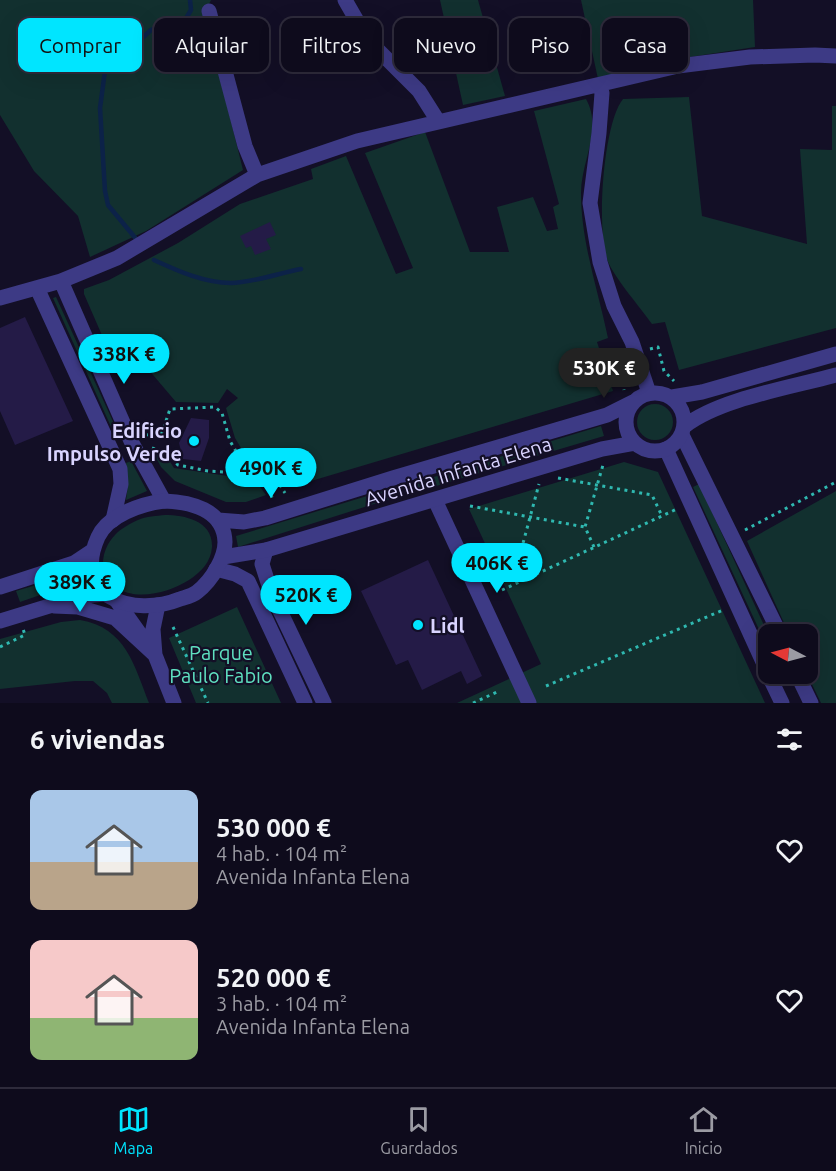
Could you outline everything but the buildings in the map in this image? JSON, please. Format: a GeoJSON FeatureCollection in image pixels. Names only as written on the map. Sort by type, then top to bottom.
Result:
{"type":"FeatureCollection","features":[{"type":"Feature","properties":{"kind":"street"},"geometry":{"type":"LineString","coordinates":[[345,0],[368,40],[419,91],[438,121]]}},
{"type":"Feature","properties":{"kind":"street"},"geometry":{"type":"LineString","coordinates":[[209,11],[245,146],[257,175]]}},
{"type":"Feature","properties":{"kind":"street"},"geometry":{"type":"LineString","coordinates":[[0,298],[61,281],[117,258],[257,175],[357,141],[678,66],[750,57],[836,56]]}},
{"type":"Feature","properties":{"kind":"street"},"geometry":{"type":"LineString","coordinates":[[600,85],[602,93],[599,133],[590,203],[600,262],[614,306],[636,353],[649,393]]}},
{"type":"Feature","properties":{"kind":"street"},"geometry":{"type":"LineString","coordinates":[[61,281],[130,441],[164,501]]}},
{"type":"Feature","properties":{"kind":"street"},"geometry":{"type":"LineString","coordinates":[[37,288],[120,469],[121,484],[113,520]]}},
{"type":"Feature","properties":{"kind":"street"},"geometry":{"type":"LineString","coordinates":[[836,354],[702,392],[672,397],[657,392],[628,398],[627,428],[635,443],[650,451],[666,449],[676,442],[694,418],[719,407],[836,375]]}},
{"type":"Feature","properties":{"kind":"street"},"geometry":{"type":"LineString","coordinates":[[672,397],[682,410],[683,430],[775,624]]}},
{"type":"Feature","properties":{"kind":"street","name":"Avenida Infanta Elena"},"geometry":{"type":"LineString","coordinates":[[218,520],[244,522],[264,518],[607,415],[628,398]]}},
{"type":"Feature","properties":{"kind":"street","name":"Avenida Infanta Elena"},"geometry":{"type":"LineString","coordinates":[[220,563],[602,449],[635,443]]}},
{"type":"Feature","properties":{"kind":"street"},"geometry":{"type":"LineString","coordinates":[[666,449],[758,651]]}},
{"type":"Feature","properties":{"kind":"street"},"geometry":{"type":"LineString","coordinates":[[435,500],[529,703]]}},
{"type":"Feature","properties":{"kind":"street"},"geometry":{"type":"LineString","coordinates":[[0,621],[82,596],[111,597],[137,606],[171,603],[195,594],[210,580],[220,563],[225,540],[218,520],[197,505],[164,501],[146,503],[113,520],[101,531],[92,551],[90,569],[95,584],[111,597],[155,655],[174,703]]}},
{"type":"Feature","properties":{"kind":"street"},"geometry":{"type":"LineString","coordinates":[[266,550],[262,564],[271,592],[324,703]]}},
{"type":"Feature","properties":{"kind":"street"},"geometry":{"type":"LineString","coordinates":[[0,587],[74,563],[92,551]]}},
{"type":"Feature","properties":{"kind":"street"},"geometry":{"type":"LineString","coordinates":[[220,563],[248,581],[305,703]]}},
{"type":"Feature","properties":{"kind":"street"},"geometry":{"type":"LineString","coordinates":[[50,605],[78,607],[115,618],[155,655]]}},
{"type":"Feature","properties":{"kind":"street"},"geometry":{"type":"LineString","coordinates":[[155,655],[153,629],[158,605]]}},
{"type":"Feature","properties":{"kind":"street"},"geometry":{"type":"LineString","coordinates":[[773,684],[782,703]]}},
{"type":"Feature","properties":{"kind":"street"},"geometry":{"type":"LineString","coordinates":[[802,684],[811,703]]}},
{"type":"Feature","properties":{"kind":"path"},"geometry":{"type":"LineString","coordinates":[[628,398],[617,359],[636,353],[658,347],[664,370],[672,380],[680,382]]}},
{"type":"Feature","properties":{"kind":"path"},"geometry":{"type":"LineString","coordinates":[[144,435],[162,433],[170,408],[215,407],[222,413],[230,441],[240,458],[272,473],[285,493]]}},
{"type":"Feature","properties":{"kind":"path"},"geometry":{"type":"LineString","coordinates":[[149,448],[165,451],[178,465],[208,471],[242,473],[257,478],[269,490],[274,502]]}},
{"type":"Feature","properties":{"kind":"path"},"geometry":{"type":"LineString","coordinates":[[594,547],[585,527],[603,465]]}},
{"type":"Feature","properties":{"kind":"path"},"geometry":{"type":"LineString","coordinates":[[558,478],[652,495],[663,516]]}},
{"type":"Feature","properties":{"kind":"path"},"geometry":{"type":"LineString","coordinates":[[733,536],[836,482]]}},
{"type":"Feature","properties":{"kind":"path"},"geometry":{"type":"LineString","coordinates":[[528,578],[519,558],[539,484]]}},
{"type":"Feature","properties":{"kind":"path"},"geometry":{"type":"LineString","coordinates":[[470,506],[585,527]]}},
{"type":"Feature","properties":{"kind":"path"},"geometry":{"type":"LineString","coordinates":[[502,590],[677,509]]}},
{"type":"Feature","properties":{"kind":"path"},"geometry":{"type":"LineString","coordinates":[[546,686],[723,610]]}},
{"type":"Feature","properties":{"kind":"path"},"geometry":{"type":"LineString","coordinates":[[173,627],[208,703]]}},
{"type":"Feature","properties":{"kind":"path"},"geometry":{"type":"LineString","coordinates":[[0,647],[25,635],[22,629]]}},
{"type":"Feature","properties":{"kind":"path"},"geometry":{"type":"LineString","coordinates":[[473,703],[496,692]]}},
{"type":"Feature","properties":{"kind":"green space"},"geometry":{"type":"Polygon","coordinates":[[[0,0],[211,0],[206,10],[208,18],[154,18],[154,72],[219,72],[243,170],[146,231],[90,257],[78,216],[34,171],[0,115],[0,0]]]}},
{"type":"Feature","properties":{"kind":"green space"},"geometry":{"type":"Polygon","coordinates":[[[440,0],[478,0],[483,18],[444,18],[440,0]]]}},
{"type":"Feature","properties":{"kind":"green space"},"geometry":{"type":"Polygon","coordinates":[[[581,0],[753,0],[755,47],[688,57],[688,18],[602,18],[602,72],[624,72],[598,79],[590,42],[590,18],[585,18],[581,0]]]}},
{"type":"Feature","properties":{"kind":"green space"},"geometry":{"type":"Polygon","coordinates":[[[497,68],[505,96],[463,105],[456,72],[497,72],[497,68]]]}},
{"type":"Feature","properties":{"kind":"green space"},"geometry":{"type":"Polygon","coordinates":[[[689,97],[702,216],[807,244],[800,149],[832,150],[832,106],[836,106],[836,328],[679,370],[665,322],[652,324],[613,271],[605,250],[602,205],[606,154],[616,112],[623,99],[689,97]]]}},
{"type":"Feature","properties":{"kind":"green space"},"geometry":{"type":"Polygon","coordinates":[[[586,99],[591,110],[592,133],[582,181],[582,211],[587,248],[608,338],[597,342],[613,391],[291,487],[285,467],[241,448],[235,438],[226,408],[238,398],[227,389],[218,403],[176,402],[131,349],[115,358],[111,356],[84,294],[84,289],[109,280],[178,243],[240,204],[313,179],[311,169],[346,156],[396,274],[413,268],[365,153],[425,132],[470,252],[509,252],[497,207],[533,197],[547,231],[558,229],[553,207],[559,204],[534,111],[586,99]]]}},
{"type":"Feature","properties":{"kind":"green space"},"geometry":{"type":"Polygon","coordinates":[[[56,297],[121,439],[117,440],[53,298],[56,297]]]}},
{"type":"Feature","properties":{"kind":"green space"},"geometry":{"type":"Polygon","coordinates":[[[655,404],[668,409],[673,422],[668,435],[655,440],[642,435],[637,422],[642,409],[655,404]]]}},
{"type":"Feature","properties":{"kind":"green space"},"geometry":{"type":"Polygon","coordinates":[[[601,426],[604,436],[416,492],[414,483],[601,426]]]}},
{"type":"Feature","properties":{"kind":"green space"},"geometry":{"type":"Polygon","coordinates":[[[153,452],[167,457],[174,468],[255,480],[266,495],[246,502],[226,502],[175,481],[161,467],[153,452]]]}},
{"type":"Feature","properties":{"kind":"green space"},"geometry":{"type":"Polygon","coordinates":[[[131,461],[147,491],[126,500],[128,485],[126,463],[131,461]]]}},
{"type":"Feature","properties":{"kind":"green space"},"geometry":{"type":"Polygon","coordinates":[[[624,462],[658,472],[765,703],[457,703],[541,664],[469,509],[624,462]]]}},
{"type":"Feature","properties":{"kind":"green space"},"geometry":{"type":"Polygon","coordinates":[[[699,484],[763,624],[758,624],[758,627],[693,487],[699,484]]]}},
{"type":"Feature","properties":{"kind":"green space"},"geometry":{"type":"Polygon","coordinates":[[[390,489],[393,498],[238,547],[236,536],[390,489]]]}},
{"type":"Feature","properties":{"kind":"green space"},"geometry":{"type":"Polygon","coordinates":[[[836,491],[836,703],[821,703],[812,684],[818,684],[818,624],[784,624],[747,541],[836,491]]]}},
{"type":"Feature","properties":{"kind":"green space"},"geometry":{"type":"Polygon","coordinates":[[[165,515],[189,518],[203,525],[208,531],[212,547],[205,566],[189,580],[153,594],[133,594],[115,587],[105,576],[103,569],[104,554],[110,541],[135,521],[165,515]]]}},
{"type":"Feature","properties":{"kind":"green space"},"geometry":{"type":"Polygon","coordinates":[[[80,570],[86,587],[61,589],[20,602],[16,591],[80,570]]]}},
{"type":"Feature","properties":{"kind":"green space","name":"Parque Paulo Fabio"},"geometry":{"type":"Polygon","coordinates":[[[237,607],[281,703],[196,703],[169,638],[237,607]]]}},
{"type":"Feature","properties":{"kind":"green space"},"geometry":{"type":"Polygon","coordinates":[[[80,620],[96,624],[118,640],[133,662],[149,703],[112,703],[107,693],[93,681],[0,689],[0,639],[61,622],[80,620]]]}},
{"type":"Feature","properties":{"kind":"waterway"},"geometry":{"type":"LineString","coordinates":[[137,240],[108,205],[105,191],[100,108],[105,71],[114,54],[140,40],[151,30],[185,20],[191,10],[190,0]]}},
{"type":"Feature","properties":{"kind":"waterway"},"geometry":{"type":"LineString","coordinates":[[154,260],[191,276],[231,283],[301,269]]}},
{"type":"Feature","properties":{"kind":"place","name":"Edificio Impulso Verde"},"geometry":{"type":"Point","coordinates":[194,441]}},
{"type":"Feature","properties":{"kind":"place","name":"Lidl"},"geometry":{"type":"Point","coordinates":[418,625]}}]}
